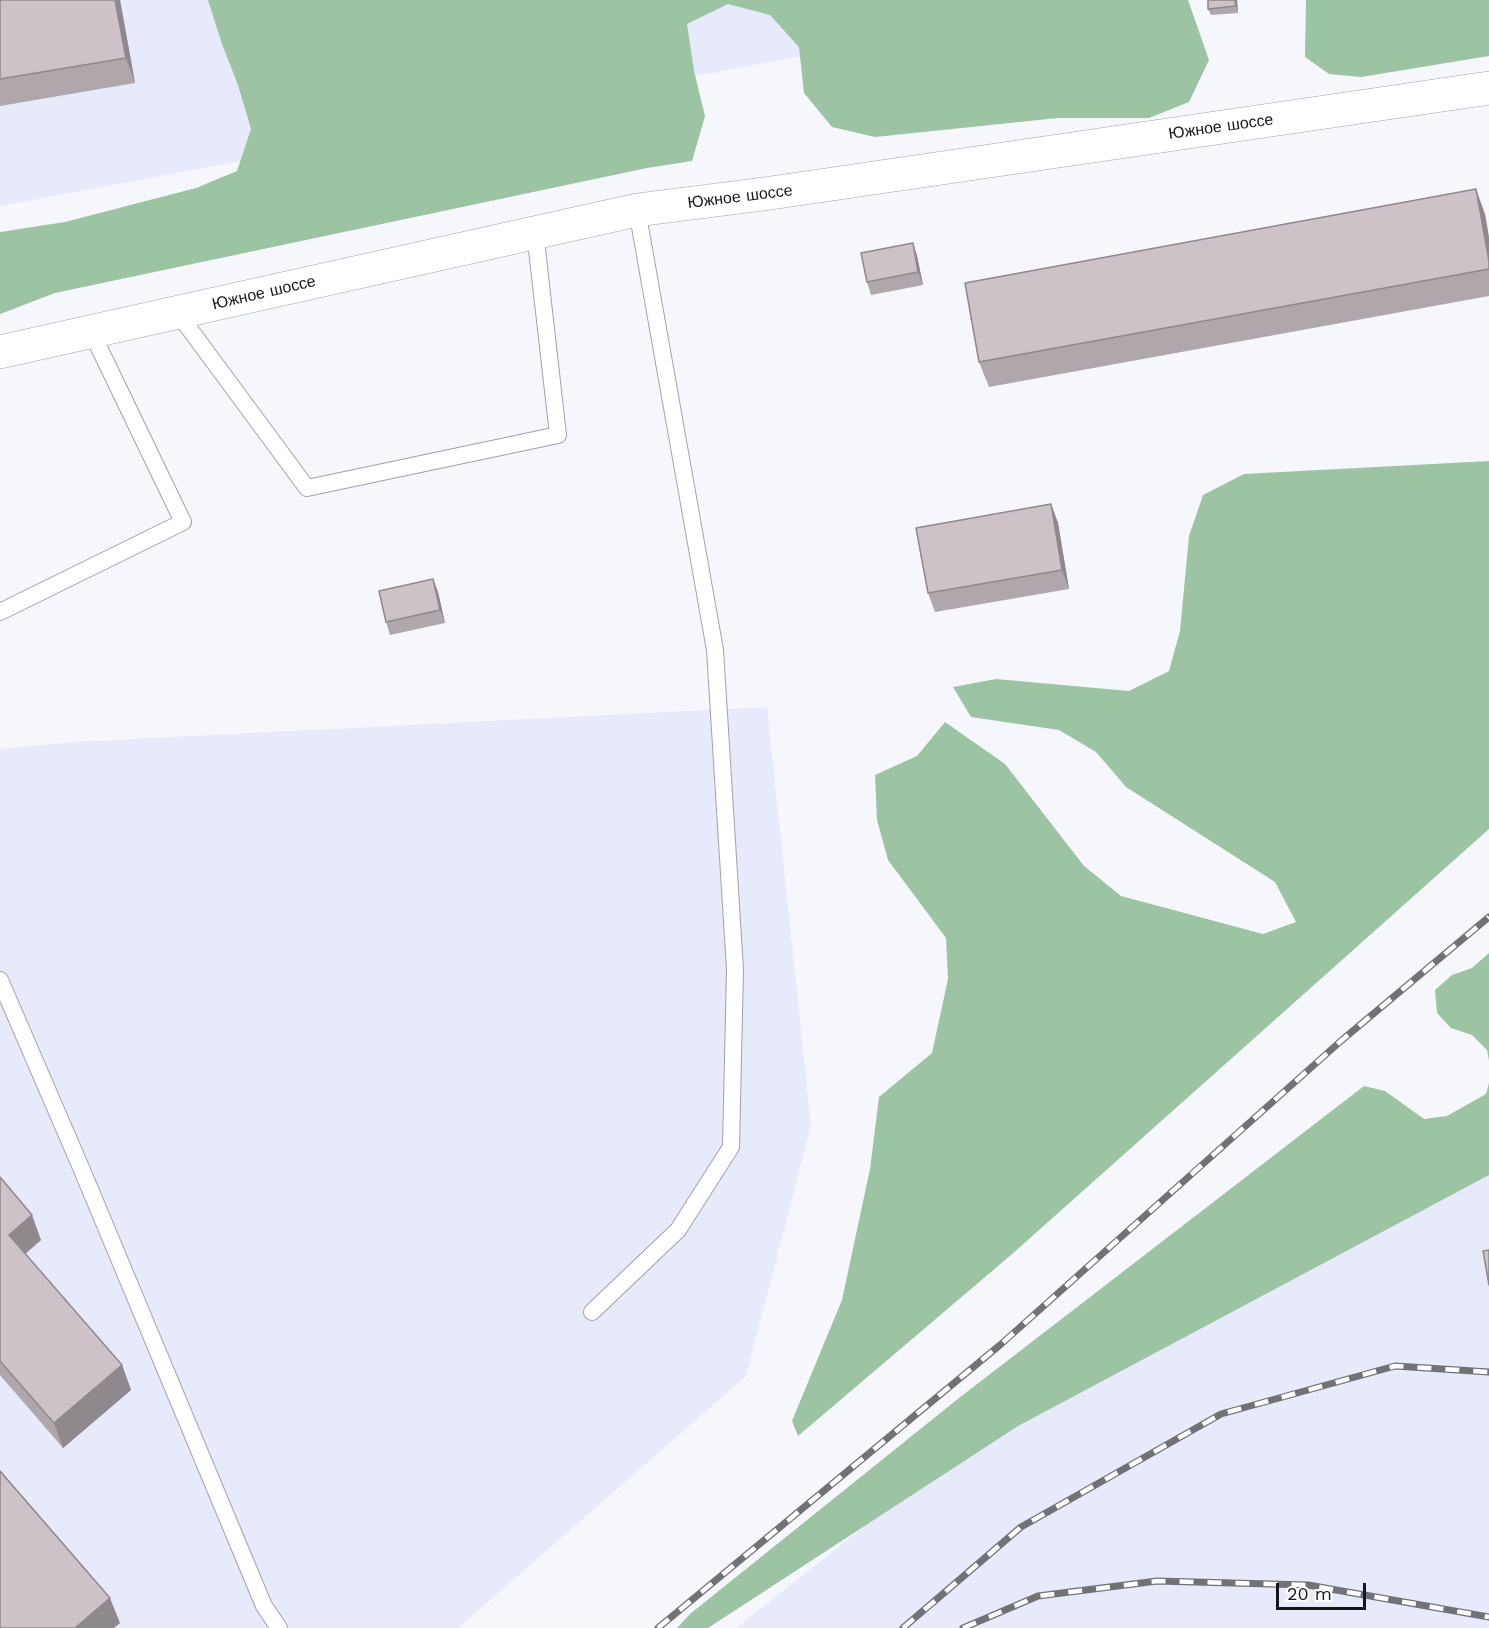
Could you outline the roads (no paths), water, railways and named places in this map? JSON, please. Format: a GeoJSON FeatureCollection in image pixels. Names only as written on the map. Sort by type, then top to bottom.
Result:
{"type":"FeatureCollection","features":[{"type":"Feature","properties":{"kind":"street","name":"Южное шоссе"},"geometry":{"type":"LineString","coordinates":[[0,352],[637,210],[788,191],[1489,88]]}},
{"type":"Feature","properties":{"kind":"lane"},"geometry":{"type":"LineString","coordinates":[[592,1312],[678,1230],[731,1146],[735,969],[715,650],[637,210]]}},
{"type":"Feature","properties":{"kind":"lane"},"geometry":{"type":"LineString","coordinates":[[177,312],[307,488],[558,435],[535,232]]}},
{"type":"Feature","properties":{"kind":"lane"},"geometry":{"type":"LineString","coordinates":[[0,612],[183,522],[91,331]]}},
{"type":"Feature","properties":{"kind":"lane"},"geometry":{"type":"LineString","coordinates":[[0,980],[87,1180],[264,1606],[279,1628]]}},
{"type":"Feature","properties":{"kind":"railway"},"geometry":{"type":"LineString","coordinates":[[658,1628],[1000,1345],[1342,1040],[1489,917]]}},
{"type":"Feature","properties":{"kind":"railway"},"geometry":{"type":"LineString","coordinates":[[903,1628],[1021,1527],[1221,1414],[1395,1366],[1489,1372]]}},
{"type":"Feature","properties":{"kind":"railway"},"geometry":{"type":"LineString","coordinates":[[963,1628],[1038,1596],[1157,1581],[1308,1585],[1489,1617]]}}]}
